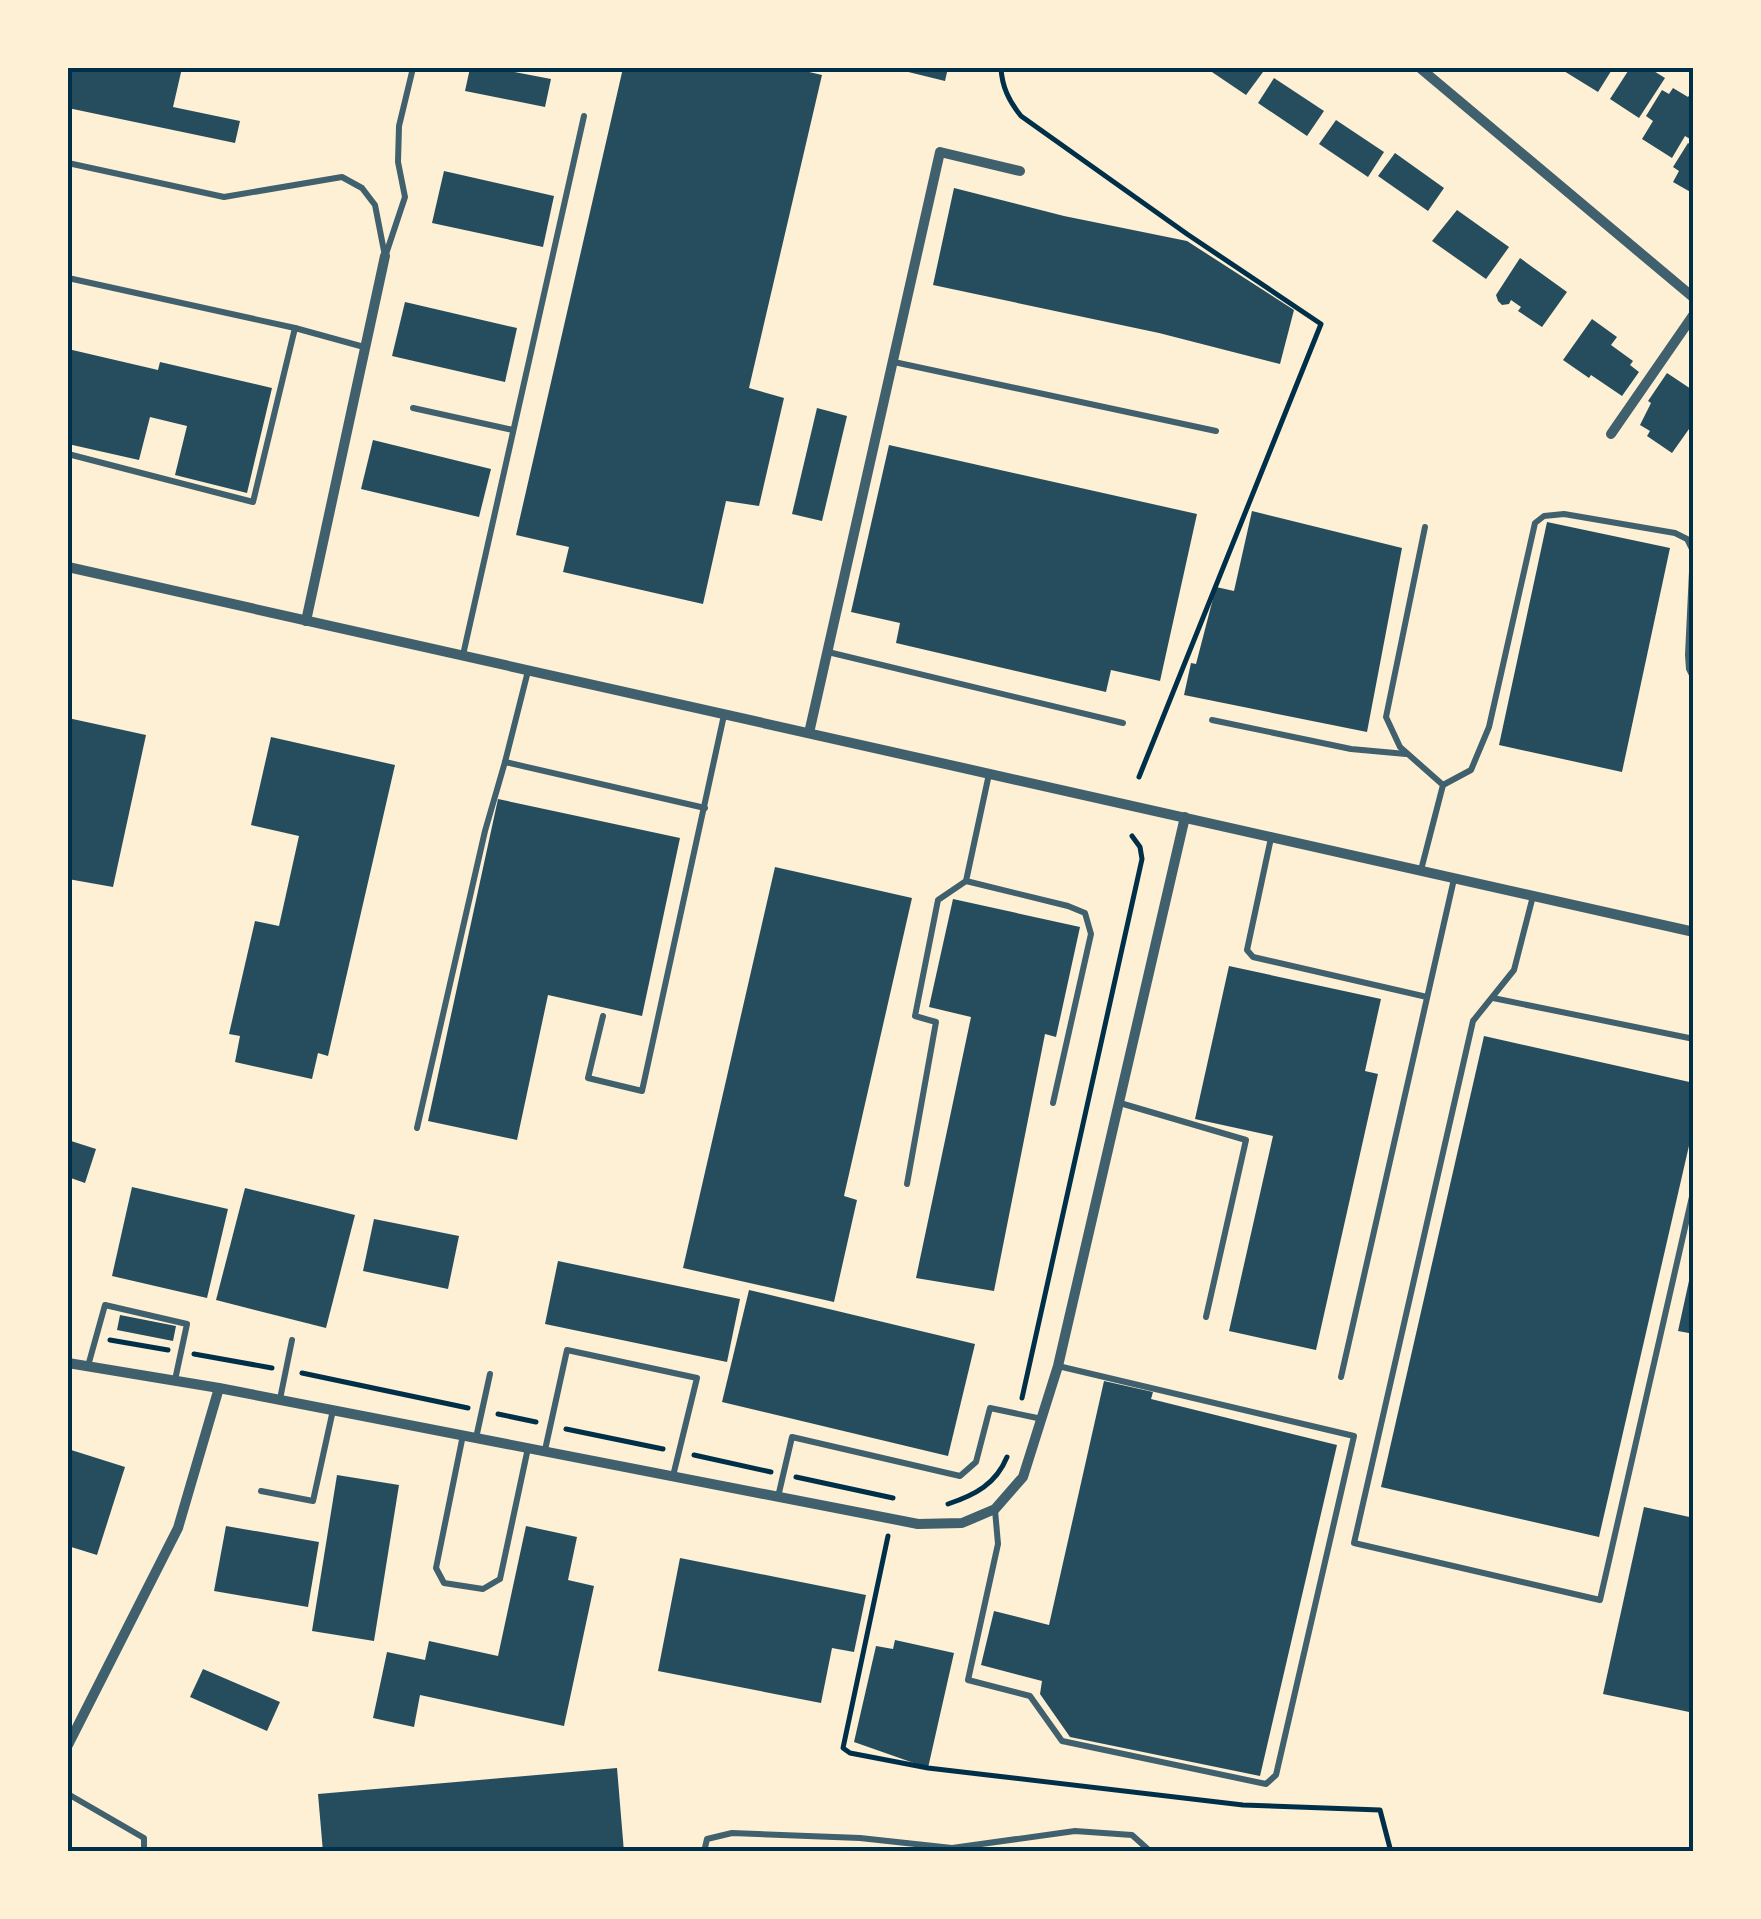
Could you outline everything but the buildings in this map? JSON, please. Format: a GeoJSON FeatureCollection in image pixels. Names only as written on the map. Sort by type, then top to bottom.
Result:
{"type":"FeatureCollection","features":[{"type":"Feature","properties":{"kind":"street"},"geometry":{"type":"LineString","coordinates":[[1420,68],[1694,298]]}},
{"type":"Feature","properties":{"kind":"street"},"geometry":{"type":"LineString","coordinates":[[809,733],[940,152],[1020,171]]}},
{"type":"Feature","properties":{"kind":"street"},"geometry":{"type":"LineString","coordinates":[[306,621],[386,256]]}},
{"type":"Feature","properties":{"kind":"street"},"geometry":{"type":"LineString","coordinates":[[1611,434],[1694,314]]}},
{"type":"Feature","properties":{"kind":"street"},"geometry":{"type":"LineString","coordinates":[[68,567],[1694,932]]}},
{"type":"Feature","properties":{"kind":"street"},"geometry":{"type":"LineString","coordinates":[[68,1363],[219,1388],[918,1524],[962,1523],[995,1509],[1023,1477],[1058,1366],[1185,817]]}},
{"type":"Feature","properties":{"kind":"street"},"geometry":{"type":"LineString","coordinates":[[68,1745],[178,1528],[219,1388]]}},
{"type":"Feature","properties":{"kind":"lane"},"geometry":{"type":"LineString","coordinates":[[386,256],[405,197],[398,162],[399,126],[413,68]]}},
{"type":"Feature","properties":{"kind":"lane"},"geometry":{"type":"LineString","coordinates":[[463,656],[584,116]]}},
{"type":"Feature","properties":{"kind":"lane"},"geometry":{"type":"LineString","coordinates":[[68,163],[224,197],[342,177],[362,188],[375,206],[386,256]]}},
{"type":"Feature","properties":{"kind":"lane"},"geometry":{"type":"LineString","coordinates":[[68,278],[364,347]]}},
{"type":"Feature","properties":{"kind":"lane"},"geometry":{"type":"LineString","coordinates":[[68,454],[254,502],[295,328]]}},
{"type":"Feature","properties":{"kind":"lane"},"geometry":{"type":"LineString","coordinates":[[893,362],[1216,431]]}},
{"type":"Feature","properties":{"kind":"lane"},"geometry":{"type":"LineString","coordinates":[[414,408],[514,430]]}},
{"type":"Feature","properties":{"kind":"lane"},"geometry":{"type":"LineString","coordinates":[[1421,872],[1443,785],[1471,770],[1489,727],[1535,523],[1544,516],[1564,514],[1687,539],[1693,551],[1688,655],[1694,679]]}},
{"type":"Feature","properties":{"kind":"lane"},"geometry":{"type":"LineString","coordinates":[[1425,527],[1386,717],[1400,747],[1443,785]]}},
{"type":"Feature","properties":{"kind":"lane"},"geometry":{"type":"LineString","coordinates":[[828,652],[1123,723]]}},
{"type":"Feature","properties":{"kind":"lane"},"geometry":{"type":"LineString","coordinates":[[417,1128],[484,832],[528,671]]}},
{"type":"Feature","properties":{"kind":"lane"},"geometry":{"type":"LineString","coordinates":[[603,1016],[588,1078],[642,1092],[724,715]]}},
{"type":"Feature","properties":{"kind":"lane"},"geometry":{"type":"LineString","coordinates":[[1212,720],[1350,749],[1408,754]]}},
{"type":"Feature","properties":{"kind":"lane"},"geometry":{"type":"LineString","coordinates":[[506,762],[705,808]]}},
{"type":"Feature","properties":{"kind":"lane"},"geometry":{"type":"LineString","coordinates":[[908,1184],[936,1022],[914,1016],[938,900],[966,880],[990,773]]}},
{"type":"Feature","properties":{"kind":"lane"},"geometry":{"type":"LineString","coordinates":[[1272,837],[1247,950],[1253,957],[1427,998]]}},
{"type":"Feature","properties":{"kind":"lane"},"geometry":{"type":"LineString","coordinates":[[1341,1377],[1454,878]]}},
{"type":"Feature","properties":{"kind":"lane"},"geometry":{"type":"LineString","coordinates":[[966,880],[1085,913],[1091,934],[1053,1103]]}},
{"type":"Feature","properties":{"kind":"lane"},"geometry":{"type":"LineString","coordinates":[[1533,896],[1514,970],[1474,1022],[1354,1543],[1600,1600],[1694,1188]]}},
{"type":"Feature","properties":{"kind":"lane"},"geometry":{"type":"LineString","coordinates":[[1492,998],[1694,1038]]}},
{"type":"Feature","properties":{"kind":"lane"},"geometry":{"type":"LineString","coordinates":[[1118,1102],[1246,1140],[1206,1317]]}},
{"type":"Feature","properties":{"kind":"lane"},"geometry":{"type":"LineString","coordinates":[[88,1366],[105,1305],[187,1324],[175,1381]]}},
{"type":"Feature","properties":{"kind":"lane"},"geometry":{"type":"LineString","coordinates":[[280,1400],[292,1340]]}},
{"type":"Feature","properties":{"kind":"lane"},"geometry":{"type":"LineString","coordinates":[[545,1452],[567,1350],[697,1378],[673,1476]]}},
{"type":"Feature","properties":{"kind":"lane"},"geometry":{"type":"LineString","coordinates":[[995,1509],[998,1544],[968,1680],[1030,1696],[1062,1741],[1266,1784],[1276,1776],[1354,1436],[1058,1366]]}},
{"type":"Feature","properties":{"kind":"lane"},"geometry":{"type":"LineString","coordinates":[[476,1438],[490,1374]]}},
{"type":"Feature","properties":{"kind":"lane"},"geometry":{"type":"LineString","coordinates":[[778,1496],[792,1437],[960,1476],[976,1462],[990,1408],[1043,1420]]}},
{"type":"Feature","properties":{"kind":"lane"},"geometry":{"type":"LineString","coordinates":[[261,1491],[313,1501],[333,1410]]}},
{"type":"Feature","properties":{"kind":"lane"},"geometry":{"type":"LineString","coordinates":[[463,1436],[436,1568],[444,1583],[483,1589],[500,1579],[528,1448]]}},
{"type":"Feature","properties":{"kind":"lane"},"geometry":{"type":"LineString","coordinates":[[68,1794],[144,1838],[144,1852]]}},
{"type":"Feature","properties":{"kind":"lane"},"geometry":{"type":"LineString","coordinates":[[704,1852],[707,1839],[732,1832],[860,1838],[952,1848],[1074,1831],[1132,1835],[1151,1852]]}},
{"type":"Feature","properties":{"kind":"path"},"geometry":{"type":"LineString","coordinates":[[1001,68],[1008,101],[1021,116],[1321,324],[1139,777]]}},
{"type":"Feature","properties":{"kind":"path"},"geometry":{"type":"LineString","coordinates":[[1018,1414],[1142,859],[1132,836]]}},
{"type":"Feature","properties":{"kind":"path"},"geometry":{"type":"LineString","coordinates":[[946,1504],[970,1497],[991,1483],[1011,1448]]}},
{"type":"Feature","properties":{"kind":"path"},"geometry":{"type":"LineString","coordinates":[[892,1518],[843,1748],[850,1753],[928,1768],[1243,1805],[1380,1810],[1390,1852]]}}]}
